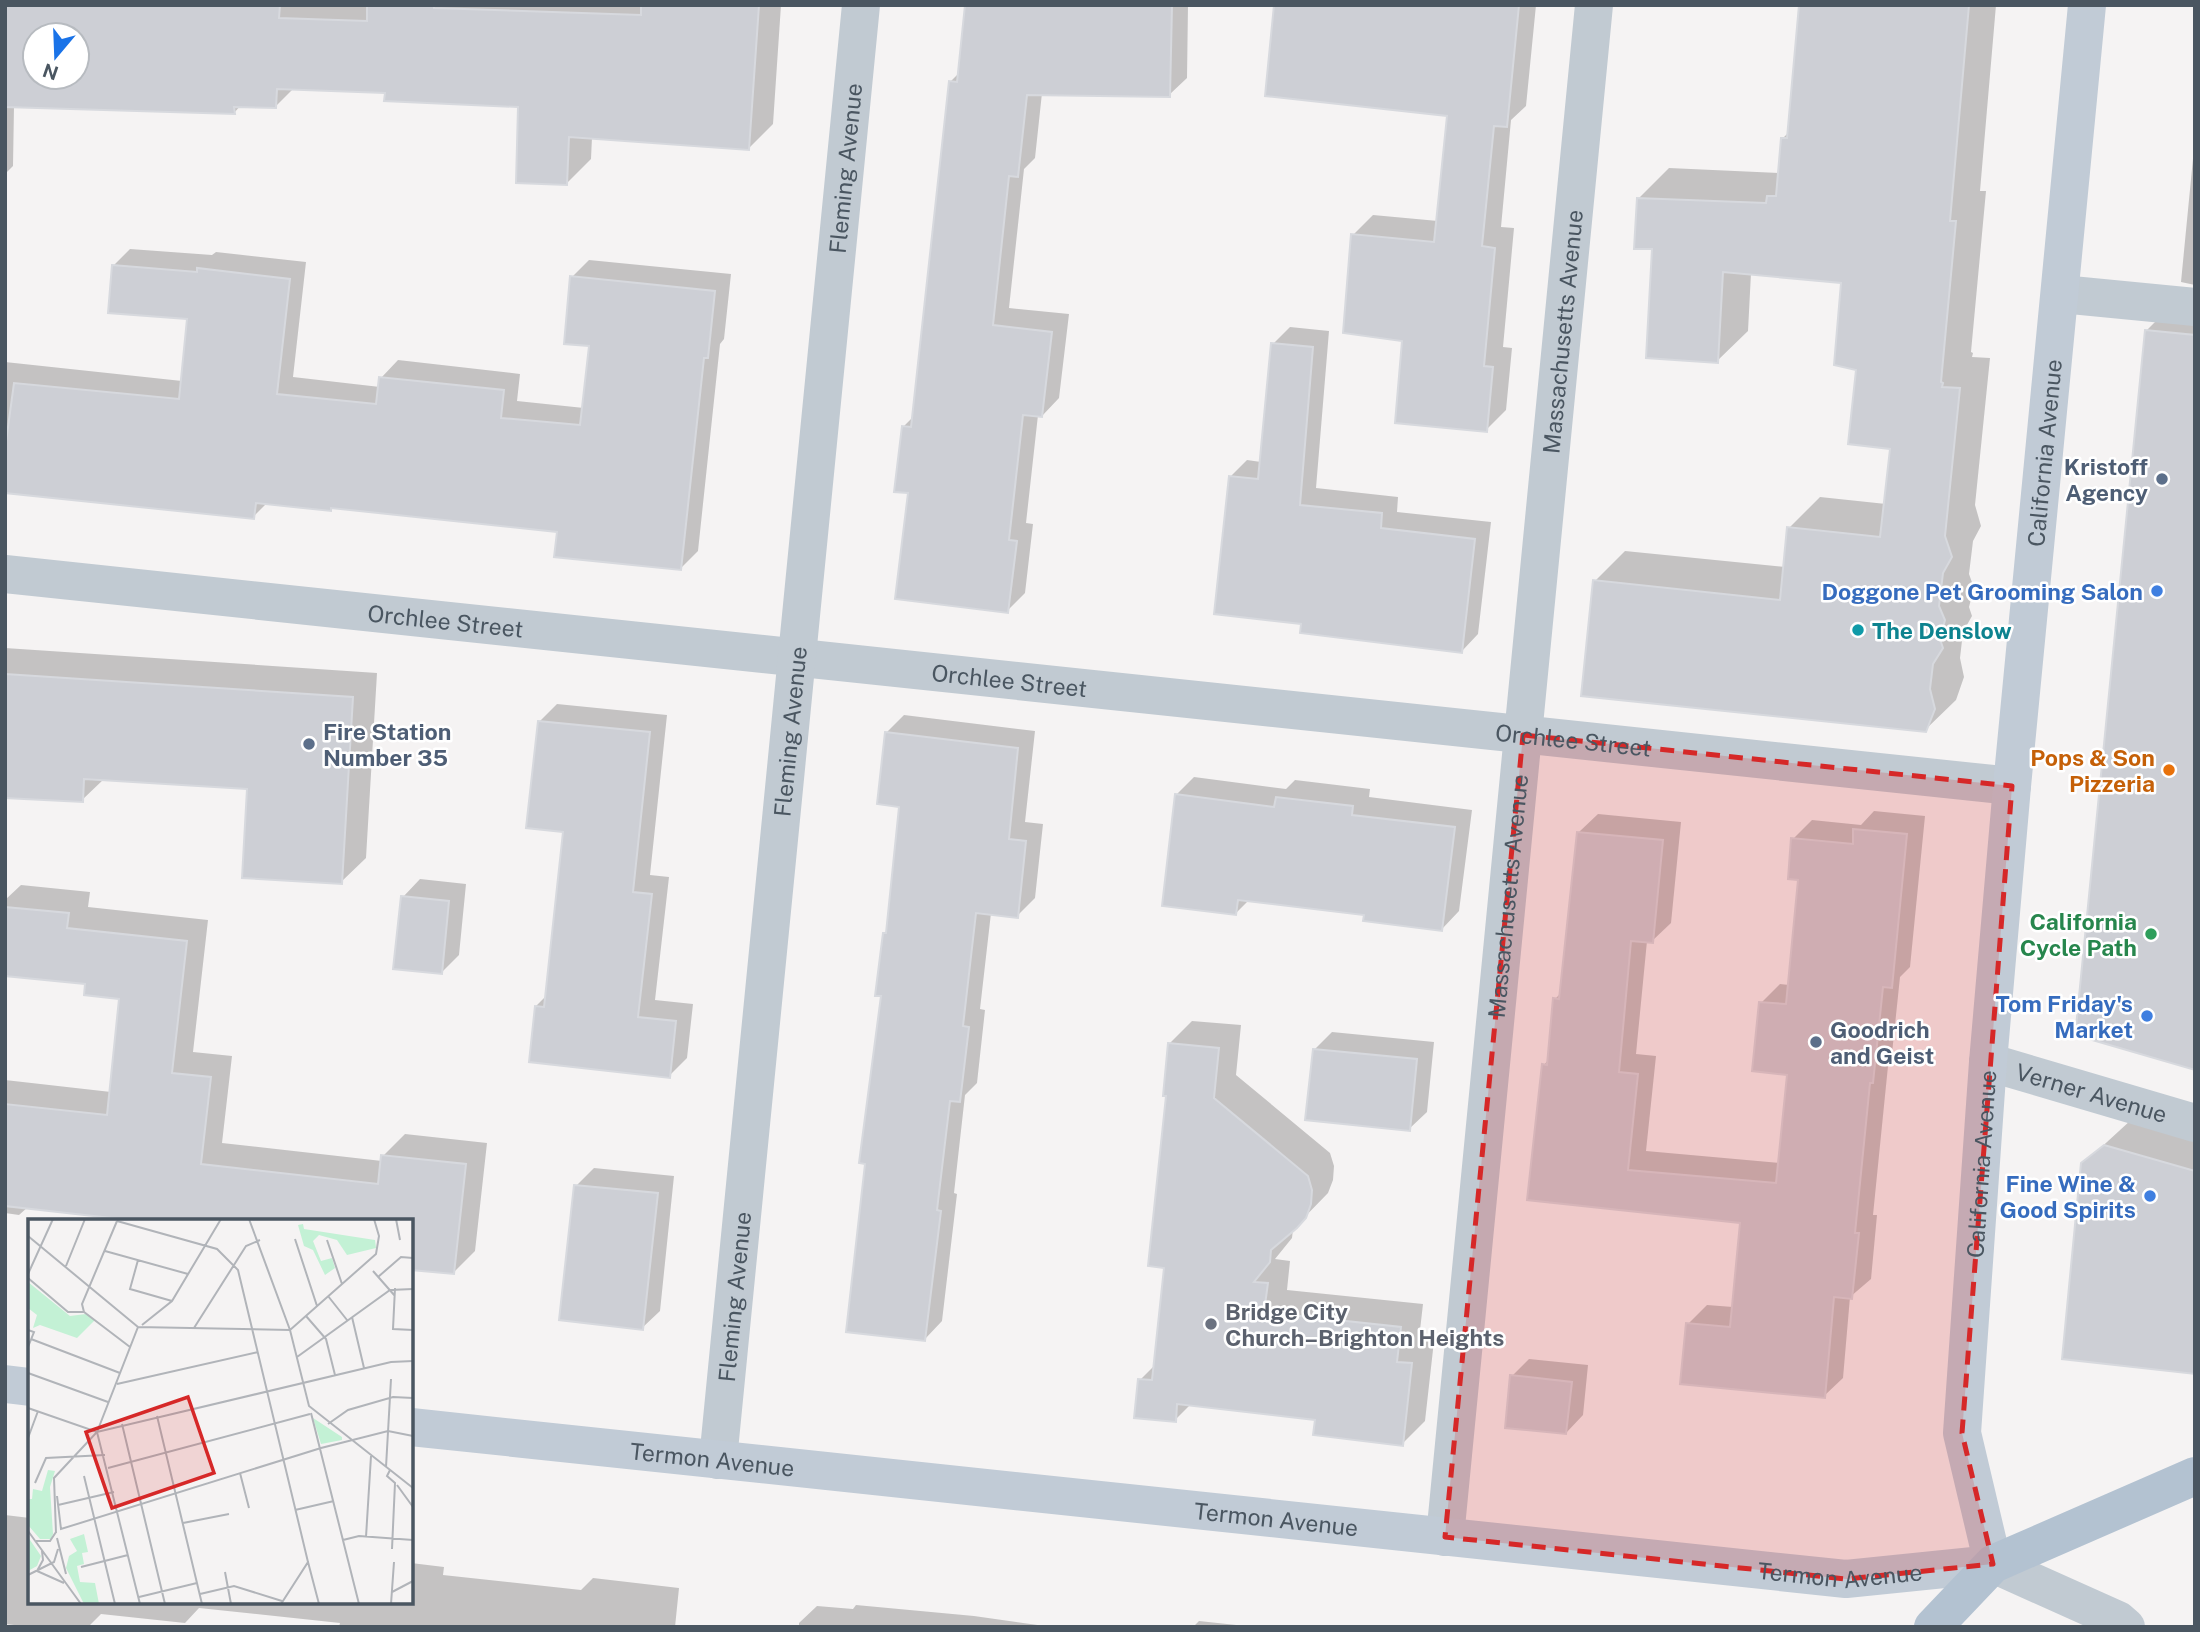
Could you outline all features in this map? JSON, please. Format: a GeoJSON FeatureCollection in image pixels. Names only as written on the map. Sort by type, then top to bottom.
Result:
{"type":"FeatureCollection","features":[{"type":"Feature","properties":{"kind":"main road"},"geometry":{"type":"LineString","coordinates":[[1933,1627],[1993,1564],[2195,1476]]}},
{"type":"Feature","properties":{"kind":"street","name":"Fleming Avenue"},"geometry":{"type":"LineString","coordinates":[[718,1460],[861,5]]}},
{"type":"Feature","properties":{"kind":"street","name":"Massachusetts Avenue"},"geometry":{"type":"LineString","coordinates":[[1445,1537],[1594,5]]}},
{"type":"Feature","properties":{"kind":"street","name":"California Avenue"},"geometry":{"type":"LineString","coordinates":[[1993,1564],[1962,1433],[1988,1062],[2012,786],[2087,5]]}},
{"type":"Feature","properties":{"kind":"street"},"geometry":{"type":"LineString","coordinates":[[2061,294],[2195,307]]}},
{"type":"Feature","properties":{"kind":"street","name":"Orchlee Street"},"geometry":{"type":"LineString","coordinates":[[5,574],[2012,786]]}},
{"type":"Feature","properties":{"kind":"street","name":"Verner Avenue"},"geometry":{"type":"LineString","coordinates":[[1988,1062],[2195,1123]]}},
{"type":"Feature","properties":{"kind":"street"},"geometry":{"type":"LineString","coordinates":[[5,1384],[28,1387]]}},
{"type":"Feature","properties":{"kind":"street","name":"Termon Avenue"},"geometry":{"type":"LineString","coordinates":[[413,1427],[1846,1579],[1993,1564],[2118,1620],[2126,1627]]}},
{"type":"Feature","properties":{"kind":"highlighted area"},"geometry":{"type":"Polygon","coordinates":[[[1523,735],[2012,786],[1962,1433],[1993,1564],[1846,1579],[1445,1537],[1523,735]]]}},
{"type":"Feature","properties":{"kind":"building"},"geometry":{"type":"Polygon","coordinates":[[[5,5],[280,5],[279,18],[367,21],[367,5],[434,5],[434,8],[641,15],[641,5],[759,5],[749,150],[569,137],[567,185],[516,183],[518,107],[384,101],[385,93],[277,89],[276,108],[234,107],[235,114],[5,107],[5,5]]]}},
{"type":"Feature","properties":{"kind":"building"},"geometry":{"type":"Polygon","coordinates":[[[965,5],[1172,5],[1170,97],[1027,95],[1018,177],[1009,176],[993,325],[1052,332],[1042,417],[1023,415],[1009,540],[1017,541],[1008,613],[895,599],[908,493],[894,492],[902,426],[911,427],[949,81],[957,82],[965,5]]]}},
{"type":"Feature","properties":{"kind":"building"},"geometry":{"type":"Polygon","coordinates":[[[1274,5],[1519,5],[1507,127],[1494,126],[1482,246],[1495,248],[1484,366],[1493,367],[1487,432],[1395,423],[1402,341],[1343,333],[1351,234],[1434,242],[1447,116],[1265,96],[1274,5]]]}},
{"type":"Feature","properties":{"kind":"building"},"geometry":{"type":"Polygon","coordinates":[[[1799,5],[1969,5],[1950,221],[1956,221],[1941,382],[1942,387],[1960,388],[1945,536],[1952,557],[1943,573],[1939,606],[1945,620],[1940,639],[1943,648],[1933,664],[1930,689],[1935,709],[1926,732],[1581,696],[1593,580],[1780,600],[1787,527],[1880,537],[1890,449],[1848,444],[1856,370],[1834,365],[1841,283],[1723,272],[1718,363],[1646,358],[1652,249],[1634,249],[1637,198],[1766,203],[1767,196],[1776,196],[1781,138],[1787,138],[1799,5]]]}},
{"type":"Feature","properties":{"kind":"building"},"geometry":{"type":"Polygon","coordinates":[[[112,265],[197,272],[197,268],[290,279],[277,394],[376,404],[379,377],[504,390],[501,418],[580,425],[589,346],[564,344],[570,276],[715,291],[708,358],[704,358],[681,570],[554,557],[557,532],[331,508],[331,511],[256,503],[254,519],[5,493],[5,449],[14,383],[179,399],[187,319],[108,313],[112,265]]]}},
{"type":"Feature","properties":{"kind":"building"},"geometry":{"type":"Polygon","coordinates":[[[2145,330],[2195,335],[2195,1070],[2089,1039],[2076,1027],[2145,330]]]}},
{"type":"Feature","properties":{"kind":"building"},"geometry":{"type":"Polygon","coordinates":[[[1271,343],[1313,347],[1300,505],[1382,513],[1381,528],[1475,539],[1462,653],[1300,633],[1301,624],[1214,614],[1229,476],[1258,479],[1271,343]]]}},
{"type":"Feature","properties":{"kind":"building"},"geometry":{"type":"Polygon","coordinates":[[[5,674],[353,697],[342,884],[242,878],[247,789],[84,779],[83,802],[5,798],[5,674]]]}},
{"type":"Feature","properties":{"kind":"building"},"geometry":{"type":"Polygon","coordinates":[[[538,721],[650,732],[633,892],[652,894],[638,1017],[676,1021],[670,1078],[529,1062],[535,1006],[544,1007],[563,832],[526,828],[538,721]]]}},
{"type":"Feature","properties":{"kind":"building"},"geometry":{"type":"Polygon","coordinates":[[[885,732],[1018,748],[1009,839],[1026,841],[1018,918],[976,913],[963,1026],[969,1027],[960,1102],[950,1101],[937,1210],[941,1211],[925,1341],[846,1332],[865,1164],[859,1163],[881,996],[875,996],[883,933],[886,933],[899,807],[877,804],[885,732]]]}},
{"type":"Feature","properties":{"kind":"building"},"geometry":{"type":"Polygon","coordinates":[[[1175,794],[1274,807],[1276,797],[1353,806],[1352,815],[1455,827],[1442,931],[1363,921],[1364,915],[1238,900],[1236,915],[1162,906],[1175,794]]]}},
{"type":"Feature","properties":{"kind":"building"},"geometry":{"type":"Polygon","coordinates":[[[1853,829],[1907,834],[1892,988],[1883,987],[1873,1083],[1870,1083],[1855,1233],[1859,1233],[1852,1299],[1834,1297],[1825,1398],[1680,1384],[1686,1323],[1730,1327],[1740,1223],[1527,1200],[1542,1064],[1547,1065],[1553,998],[1559,999],[1577,832],[1663,840],[1653,943],[1631,941],[1619,1072],[1638,1074],[1628,1170],[1776,1183],[1787,1075],[1752,1071],[1759,1002],[1786,1004],[1798,880],[1788,879],[1791,838],[1853,844],[1853,829]]]}},
{"type":"Feature","properties":{"kind":"building"},"geometry":{"type":"Polygon","coordinates":[[[401,896],[449,901],[442,974],[393,969],[401,896]]]}},
{"type":"Feature","properties":{"kind":"building"},"geometry":{"type":"Polygon","coordinates":[[[5,907],[69,913],[67,928],[187,941],[172,1073],[211,1077],[201,1164],[378,1184],[381,1155],[466,1164],[454,1274],[413,1270],[413,1219],[120,1219],[5,1206],[5,1104],[107,1115],[119,999],[84,995],[85,984],[5,976],[5,907]]]}},
{"type":"Feature","properties":{"kind":"building"},"geometry":{"type":"Polygon","coordinates":[[[1168,1043],[1219,1048],[1214,1098],[1308,1176],[1312,1190],[1306,1218],[1271,1250],[1270,1262],[1254,1282],[1268,1283],[1264,1312],[1401,1327],[1397,1362],[1412,1363],[1403,1446],[1313,1435],[1315,1420],[1177,1404],[1176,1422],[1134,1418],[1138,1379],[1152,1380],[1164,1268],[1148,1266],[1166,1096],[1163,1096],[1168,1043]]]}},
{"type":"Feature","properties":{"kind":"building"},"geometry":{"type":"Polygon","coordinates":[[[1313,1049],[1417,1059],[1410,1131],[1305,1120],[1313,1049]]]}},
{"type":"Feature","properties":{"kind":"building"},"geometry":{"type":"Polygon","coordinates":[[[2104,1145],[2195,1171],[2195,1374],[2062,1359],[2081,1163],[2104,1145]]]}},
{"type":"Feature","properties":{"kind":"building"},"geometry":{"type":"Polygon","coordinates":[[[574,1185],[658,1193],[643,1330],[559,1320],[574,1185]]]}},
{"type":"Feature","properties":{"kind":"building"},"geometry":{"type":"Polygon","coordinates":[[[1510,1375],[1572,1382],[1566,1434],[1505,1428],[1510,1375]]]}},
{"type":"Feature","properties":{"kind":"place","name":"Kristoff Agency"},"geometry":{"type":"Point","coordinates":[2162,479]}},
{"type":"Feature","properties":{"kind":"place","name":"Doggone Pet Grooming Salon"},"geometry":{"type":"Point","coordinates":[2157,591]}},
{"type":"Feature","properties":{"kind":"place","name":"The Denslow"},"geometry":{"type":"Point","coordinates":[1858,630]}},
{"type":"Feature","properties":{"kind":"place","name":"Fire Station Number 35"},"geometry":{"type":"Point","coordinates":[309,744]}},
{"type":"Feature","properties":{"kind":"place","name":"Pops & Son Pizzeria"},"geometry":{"type":"Point","coordinates":[2169,770]}},
{"type":"Feature","properties":{"kind":"place","name":"California Cycle Path"},"geometry":{"type":"Point","coordinates":[2151,934]}},
{"type":"Feature","properties":{"kind":"place","name":"Tom Friday's Market"},"geometry":{"type":"Point","coordinates":[2147,1016]}},
{"type":"Feature","properties":{"kind":"place","name":"Goodrich and Geist"},"geometry":{"type":"Point","coordinates":[1816,1042]}},
{"type":"Feature","properties":{"kind":"place","name":"Fine Wine & Good Spirits"},"geometry":{"type":"Point","coordinates":[2150,1196]}},
{"type":"Feature","properties":{"kind":"place","name":"Bridge City Church–Brighton Heights"},"geometry":{"type":"Point","coordinates":[1211,1324]}}]}
